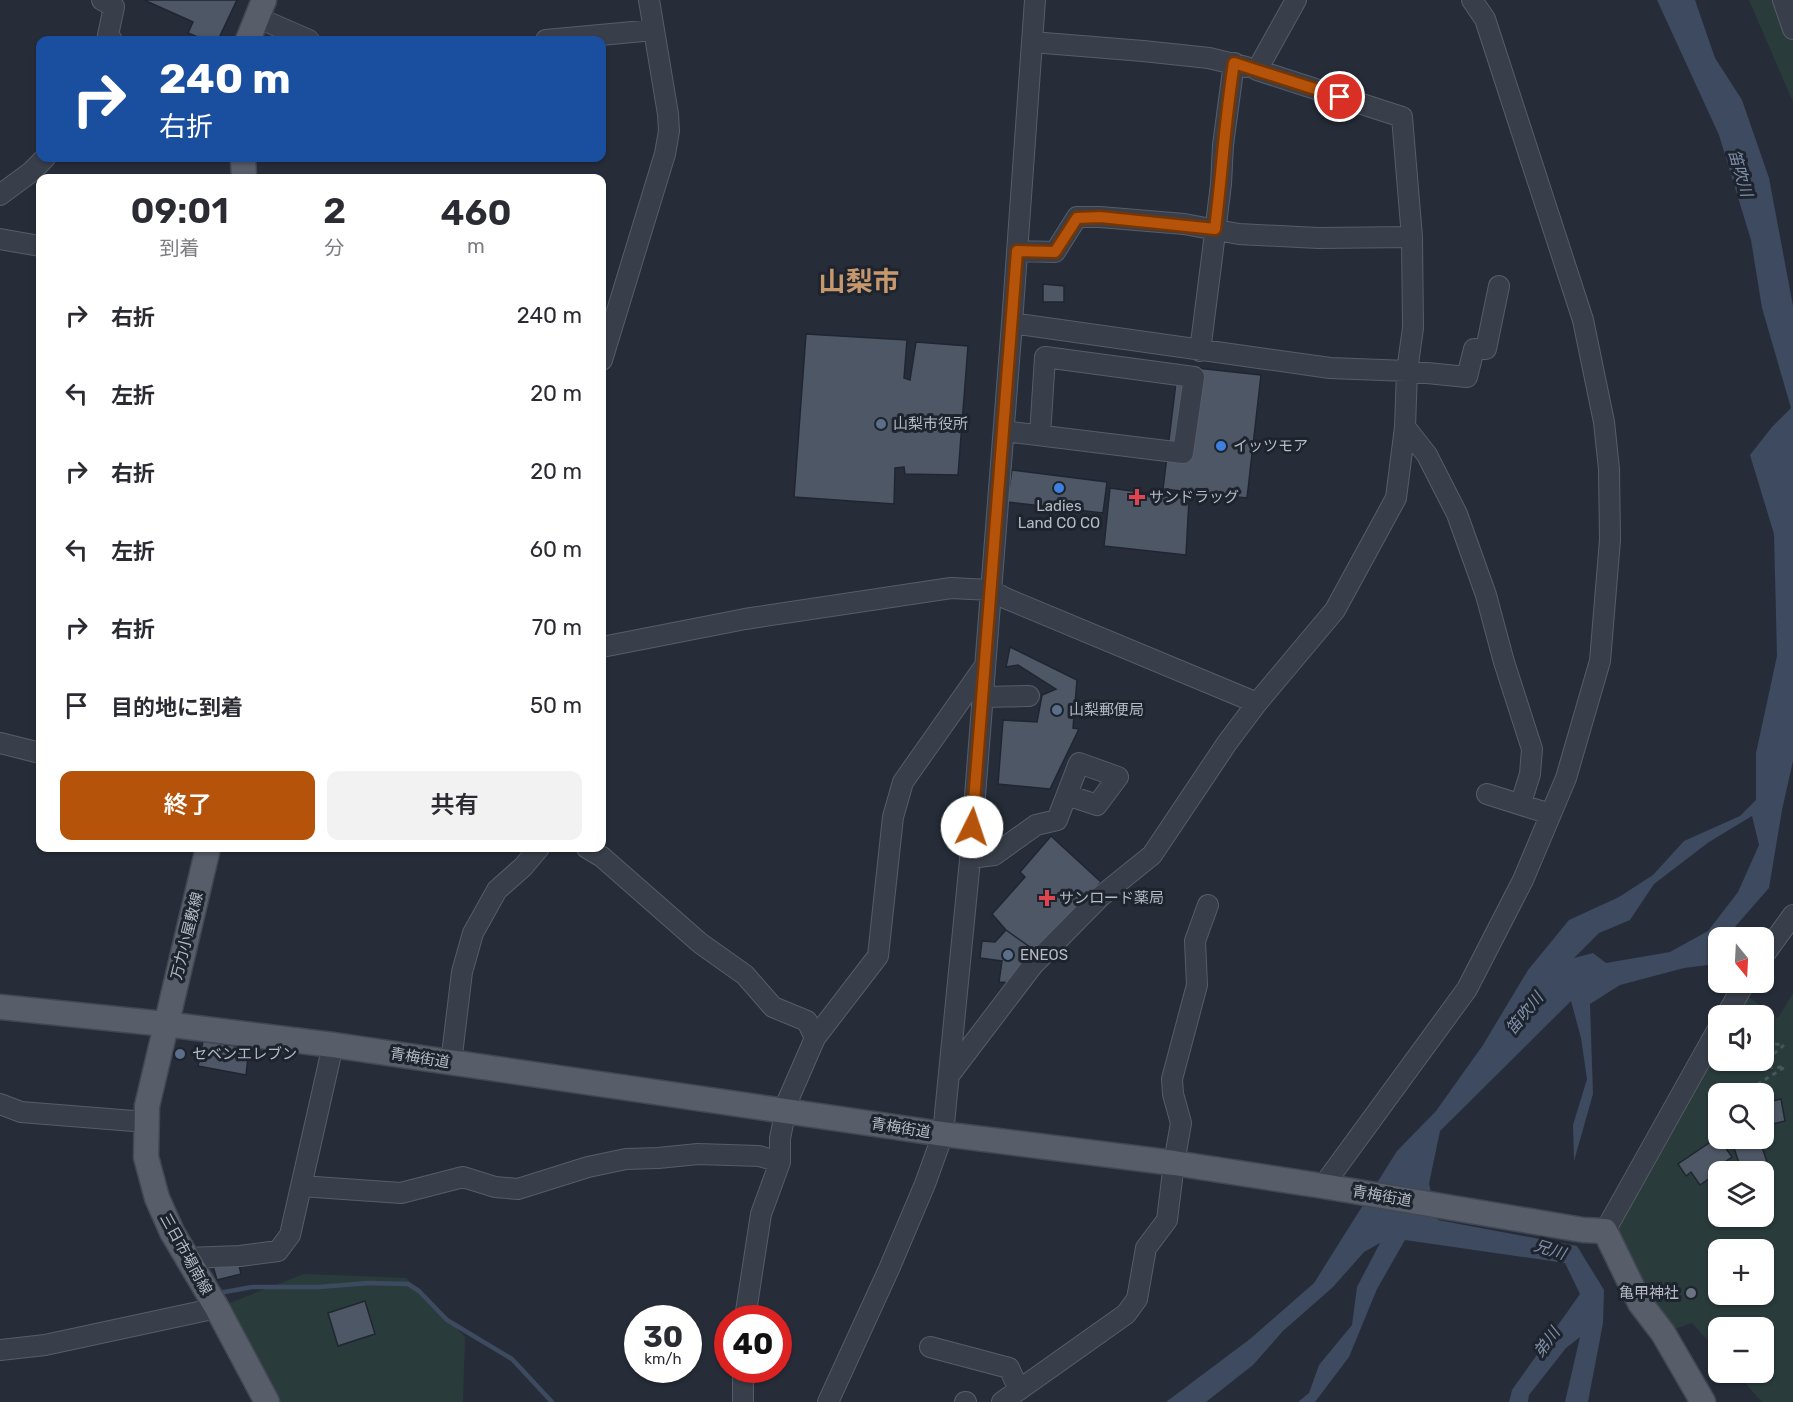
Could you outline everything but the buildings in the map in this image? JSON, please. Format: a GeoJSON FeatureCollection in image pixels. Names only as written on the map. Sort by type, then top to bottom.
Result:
{"type":"FeatureCollection","features":[{"type":"Feature","properties":{"kind":"main road"},"geometry":{"type":"LineString","coordinates":[[250,36],[260,8]]}},
{"type":"Feature","properties":{"kind":"main road","name":"万力小屋敷線"},"geometry":{"type":"LineString","coordinates":[[165,1024],[207,852]]}},
{"type":"Feature","properties":{"kind":"main road","name":"青梅街道"},"geometry":{"type":"LineString","coordinates":[[0,1007],[165,1024],[333,1045],[943,1134],[1174,1163],[1594,1231]]}},
{"type":"Feature","properties":{"kind":"main road","name":"三日市場南線"},"geometry":{"type":"LineString","coordinates":[[165,1024],[147,1106],[146,1157],[157,1198],[172,1232],[217,1308],[265,1400]]}},
{"type":"Feature","properties":{"kind":"main road"},"geometry":{"type":"LineString","coordinates":[[1594,1231],[1640,1303],[1663,1333],[1702,1402]]}},
{"type":"Feature","properties":{"kind":"street"},"geometry":{"type":"LineString","coordinates":[[102,0],[114,7],[109,36]]}},
{"type":"Feature","properties":{"kind":"street"},"geometry":{"type":"LineString","coordinates":[[606,347],[665,154],[669,132],[649,0]]}},
{"type":"Feature","properties":{"kind":"street"},"geometry":{"type":"LineString","coordinates":[[828,1402],[889,1269],[925,1184],[943,1134],[970,860],[1035,0]]}},
{"type":"Feature","properties":{"kind":"street"},"geometry":{"type":"LineString","coordinates":[[1257,70],[1296,0]]}},
{"type":"Feature","properties":{"kind":"street"},"geometry":{"type":"LineString","coordinates":[[1329,1187],[1467,988],[1523,880],[1566,778],[1600,661],[1610,540],[1609,469],[1604,422],[1583,320],[1485,19],[1472,0]]}},
{"type":"Feature","properties":{"kind":"street"},"geometry":{"type":"LineString","coordinates":[[1783,0],[1793,29]]}},
{"type":"Feature","properties":{"kind":"street"},"geometry":{"type":"LineString","coordinates":[[260,8],[303,36]]}},
{"type":"Feature","properties":{"kind":"street"},"geometry":{"type":"LineString","coordinates":[[589,36],[654,30]]}},
{"type":"Feature","properties":{"kind":"street"},"geometry":{"type":"LineString","coordinates":[[950,1074],[1033,965],[1100,897],[1152,855],[1227,743],[1257,703],[1335,610],[1396,498],[1413,328],[1412,237],[1402,117],[1234,63],[1143,51],[1032,42]]}},
{"type":"Feature","properties":{"kind":"street"},"geometry":{"type":"LineString","coordinates":[[1200,351],[1221,184],[1226,115],[1234,63]]}},
{"type":"Feature","properties":{"kind":"street"},"geometry":{"type":"LineString","coordinates":[[0,195],[41,162]]}},
{"type":"Feature","properties":{"kind":"street"},"geometry":{"type":"LineString","coordinates":[[1017,251],[1055,252],[1077,218],[1100,217],[1215,229],[1239,234],[1318,238],[1412,237]]}},
{"type":"Feature","properties":{"kind":"street"},"geometry":{"type":"LineString","coordinates":[[0,238],[36,245]]}},
{"type":"Feature","properties":{"kind":"street"},"geometry":{"type":"LineString","coordinates":[[1012,323],[1330,368],[1407,371],[1467,377],[1474,349],[1486,349],[1499,286]]}},
{"type":"Feature","properties":{"kind":"street"},"geometry":{"type":"LineString","coordinates":[[1004,431],[1183,453],[1194,377],[1045,357],[1040,435]]}},
{"type":"Feature","properties":{"kind":"street"},"geometry":{"type":"LineString","coordinates":[[1404,427],[1427,455],[1457,514],[1486,595],[1504,662],[1532,749],[1530,774],[1521,803]]}},
{"type":"Feature","properties":{"kind":"street"},"geometry":{"type":"LineString","coordinates":[[606,646],[745,619],[951,588],[991,590],[1005,598],[1257,703]]}},
{"type":"Feature","properties":{"kind":"street"},"geometry":{"type":"LineString","coordinates":[[747,1305],[762,1214],[780,1162],[780,1138],[796,1080],[814,1038],[878,956],[893,817],[903,782],[984,667]]}},
{"type":"Feature","properties":{"kind":"street"},"geometry":{"type":"LineString","coordinates":[[983,697],[1029,696]]}},
{"type":"Feature","properties":{"kind":"street"},"geometry":{"type":"LineString","coordinates":[[0,743],[36,752]]}},
{"type":"Feature","properties":{"kind":"street"},"geometry":{"type":"LineString","coordinates":[[1487,794],[1550,814]]}},
{"type":"Feature","properties":{"kind":"street"},"geometry":{"type":"LineString","coordinates":[[970,860],[994,855],[1036,825],[1057,820],[1067,795]]}},
{"type":"Feature","properties":{"kind":"street"},"geometry":{"type":"LineString","coordinates":[[451,1063],[462,972],[473,933],[497,890],[523,867],[536,852]]}},
{"type":"Feature","properties":{"kind":"street"},"geometry":{"type":"LineString","coordinates":[[594,852],[700,943],[745,975],[773,1007],[807,1021],[814,1038]]}},
{"type":"Feature","properties":{"kind":"street"},"geometry":{"type":"LineString","coordinates":[[1002,1402],[1126,1314],[1137,1299],[1146,1248],[1167,1220],[1182,1123],[1173,1094],[1172,1079],[1197,985],[1195,941],[1208,904]]}},
{"type":"Feature","properties":{"kind":"street"},"geometry":{"type":"LineString","coordinates":[[1774,941],[1793,915]]}},
{"type":"Feature","properties":{"kind":"street"},"geometry":{"type":"LineString","coordinates":[[187,1258],[240,1256],[278,1251],[290,1235],[333,1045]]}},
{"type":"Feature","properties":{"kind":"street"},"geometry":{"type":"LineString","coordinates":[[1594,1231],[1708,1045]]}},
{"type":"Feature","properties":{"kind":"street"},"geometry":{"type":"LineString","coordinates":[[0,1104],[21,1112],[146,1122]]}},
{"type":"Feature","properties":{"kind":"street"},"geometry":{"type":"LineString","coordinates":[[301,1186],[402,1193],[463,1177],[495,1187],[518,1190],[588,1167],[626,1159],[698,1154],[759,1156],[780,1162]]}},
{"type":"Feature","properties":{"kind":"street"},"geometry":{"type":"LineString","coordinates":[[0,1350],[45,1346],[217,1308]]}},
{"type":"Feature","properties":{"kind":"street"},"geometry":{"type":"LineString","coordinates":[[930,1347],[1009,1368],[1019,1390]]}},
{"type":"Feature","properties":{"kind":"street"},"geometry":{"type":"LineString","coordinates":[[743,1383],[743,1402]]}},
{"type":"Feature","properties":{"kind":"path"},"geometry":{"type":"LineString","coordinates":[[1774,1044],[1784,1045],[1774,1054]]}},
{"type":"Feature","properties":{"kind":"path"},"geometry":{"type":"LineString","coordinates":[[1760,1083],[1785,1067],[1774,1067]]}},
{"type":"Feature","properties":{"kind":"shaded area"},"geometry":{"type":"Polygon","coordinates":[[[1749,0],[1793,0],[1793,102],[1749,0]]]}},
{"type":"Feature","properties":{"kind":"shaded area"},"geometry":{"type":"Polygon","coordinates":[[[1739,993],[1743,993],[1760,1005],[1732,1005],[1739,993]]]}},
{"type":"Feature","properties":{"kind":"shaded area"},"geometry":{"type":"Polygon","coordinates":[[[1793,993],[1793,1402],[1762,1402],[1745,1383],[1774,1383],[1774,1317],[1708,1317],[1708,1341],[1692,1323],[1663,1333],[1605,1231],[1708,1048],[1708,1071],[1774,1071],[1774,1015],[1778,1018],[1793,993]]]}},
{"type":"Feature","properties":{"kind":"shaded area"},"geometry":{"type":"Polygon","coordinates":[[[304,1274],[406,1278],[465,1337],[463,1402],[267,1402],[217,1308],[304,1274]]]}},
{"type":"Feature","properties":{"kind":"water"},"geometry":{"type":"Polygon","coordinates":[[[1657,0],[1695,0],[1715,58],[1742,100],[1769,178],[1793,306],[1793,761],[1769,888],[1735,927],[1711,927],[1738,892],[1759,845],[1752,816],[1709,842],[1654,884],[1630,920],[1599,933],[1574,958],[1593,953],[1606,963],[1670,952],[1708,931],[1708,965],[1684,968],[1620,985],[1590,1004],[1593,1094],[1574,1161],[1573,1125],[1587,1079],[1581,1038],[1571,1001],[1440,1131],[1429,1184],[1438,1220],[1577,1246],[1604,1290],[1603,1323],[1588,1402],[1565,1402],[1580,1337],[1566,1348],[1529,1395],[1528,1402],[1509,1402],[1512,1390],[1580,1294],[1565,1263],[1405,1240],[1377,1289],[1349,1357],[1315,1402],[1298,1402],[1309,1393],[1319,1365],[1352,1325],[1357,1287],[1380,1243],[1364,1252],[1333,1287],[1283,1331],[1253,1365],[1206,1402],[1166,1402],[1250,1339],[1314,1283],[1397,1151],[1436,1111],[1483,1045],[1528,970],[1569,920],[1619,897],[1653,875],[1684,841],[1740,816],[1756,800],[1756,753],[1777,656],[1774,534],[1750,455],[1772,427],[1791,408],[1762,308],[1751,240],[1719,135],[1657,0]]]}},
{"type":"Feature","properties":{"kind":"waterway"},"geometry":{"type":"LineString","coordinates":[[219,1293],[252,1287],[408,1284],[419,1291],[447,1320],[512,1359],[552,1402]]}},
{"type":"Feature","properties":{"kind":"place","name":"山梨市役所"},"geometry":{"type":"Point","coordinates":[881,424]}},
{"type":"Feature","properties":{"kind":"place","name":"イッツモア"},"geometry":{"type":"Point","coordinates":[1221,446]}},
{"type":"Feature","properties":{"kind":"place","name":"Ladies Land CO CO"},"geometry":{"type":"Point","coordinates":[1059,488]}},
{"type":"Feature","properties":{"kind":"place","name":"サンドラッグ"},"geometry":{"type":"Point","coordinates":[1137,497]}},
{"type":"Feature","properties":{"kind":"place","name":"山梨郵便局"},"geometry":{"type":"Point","coordinates":[1057,710]}},
{"type":"Feature","properties":{"kind":"place","name":"サンロード薬局"},"geometry":{"type":"Point","coordinates":[1047,898]}},
{"type":"Feature","properties":{"kind":"place","name":"ENEOS"},"geometry":{"type":"Point","coordinates":[1008,955]}},
{"type":"Feature","properties":{"kind":"place","name":"セベンエレブン"},"geometry":{"type":"Point","coordinates":[180,1054]}},
{"type":"Feature","properties":{"kind":"place","name":"亀甲神社"},"geometry":{"type":"Point","coordinates":[1691,1293]}},
{"type":"Feature","properties":{"kind":"district","name":"山梨市"},"geometry":{"type":"Point","coordinates":[859,282]}},
{"type":"Feature","properties":{"kind":"route"},"geometry":{"type":"LineString","coordinates":[[972,827],[1017,251],[1055,252],[1077,218],[1100,217],[1215,229],[1227,105],[1234,63],[1340,97]]}},
{"type":"Feature","properties":{"kind":"water label","name":"笛吹川"},"geometry":{"type":"Point","coordinates":[1741,173]}},
{"type":"Feature","properties":{"kind":"water label","name":"笛吹川"},"geometry":{"type":"Point","coordinates":[1524,1013]}},
{"type":"Feature","properties":{"kind":"water label","name":"兄川"},"geometry":{"type":"Point","coordinates":[1550,1249]}},
{"type":"Feature","properties":{"kind":"water label","name":"弟川"},"geometry":{"type":"Point","coordinates":[1546,1342]}}]}
